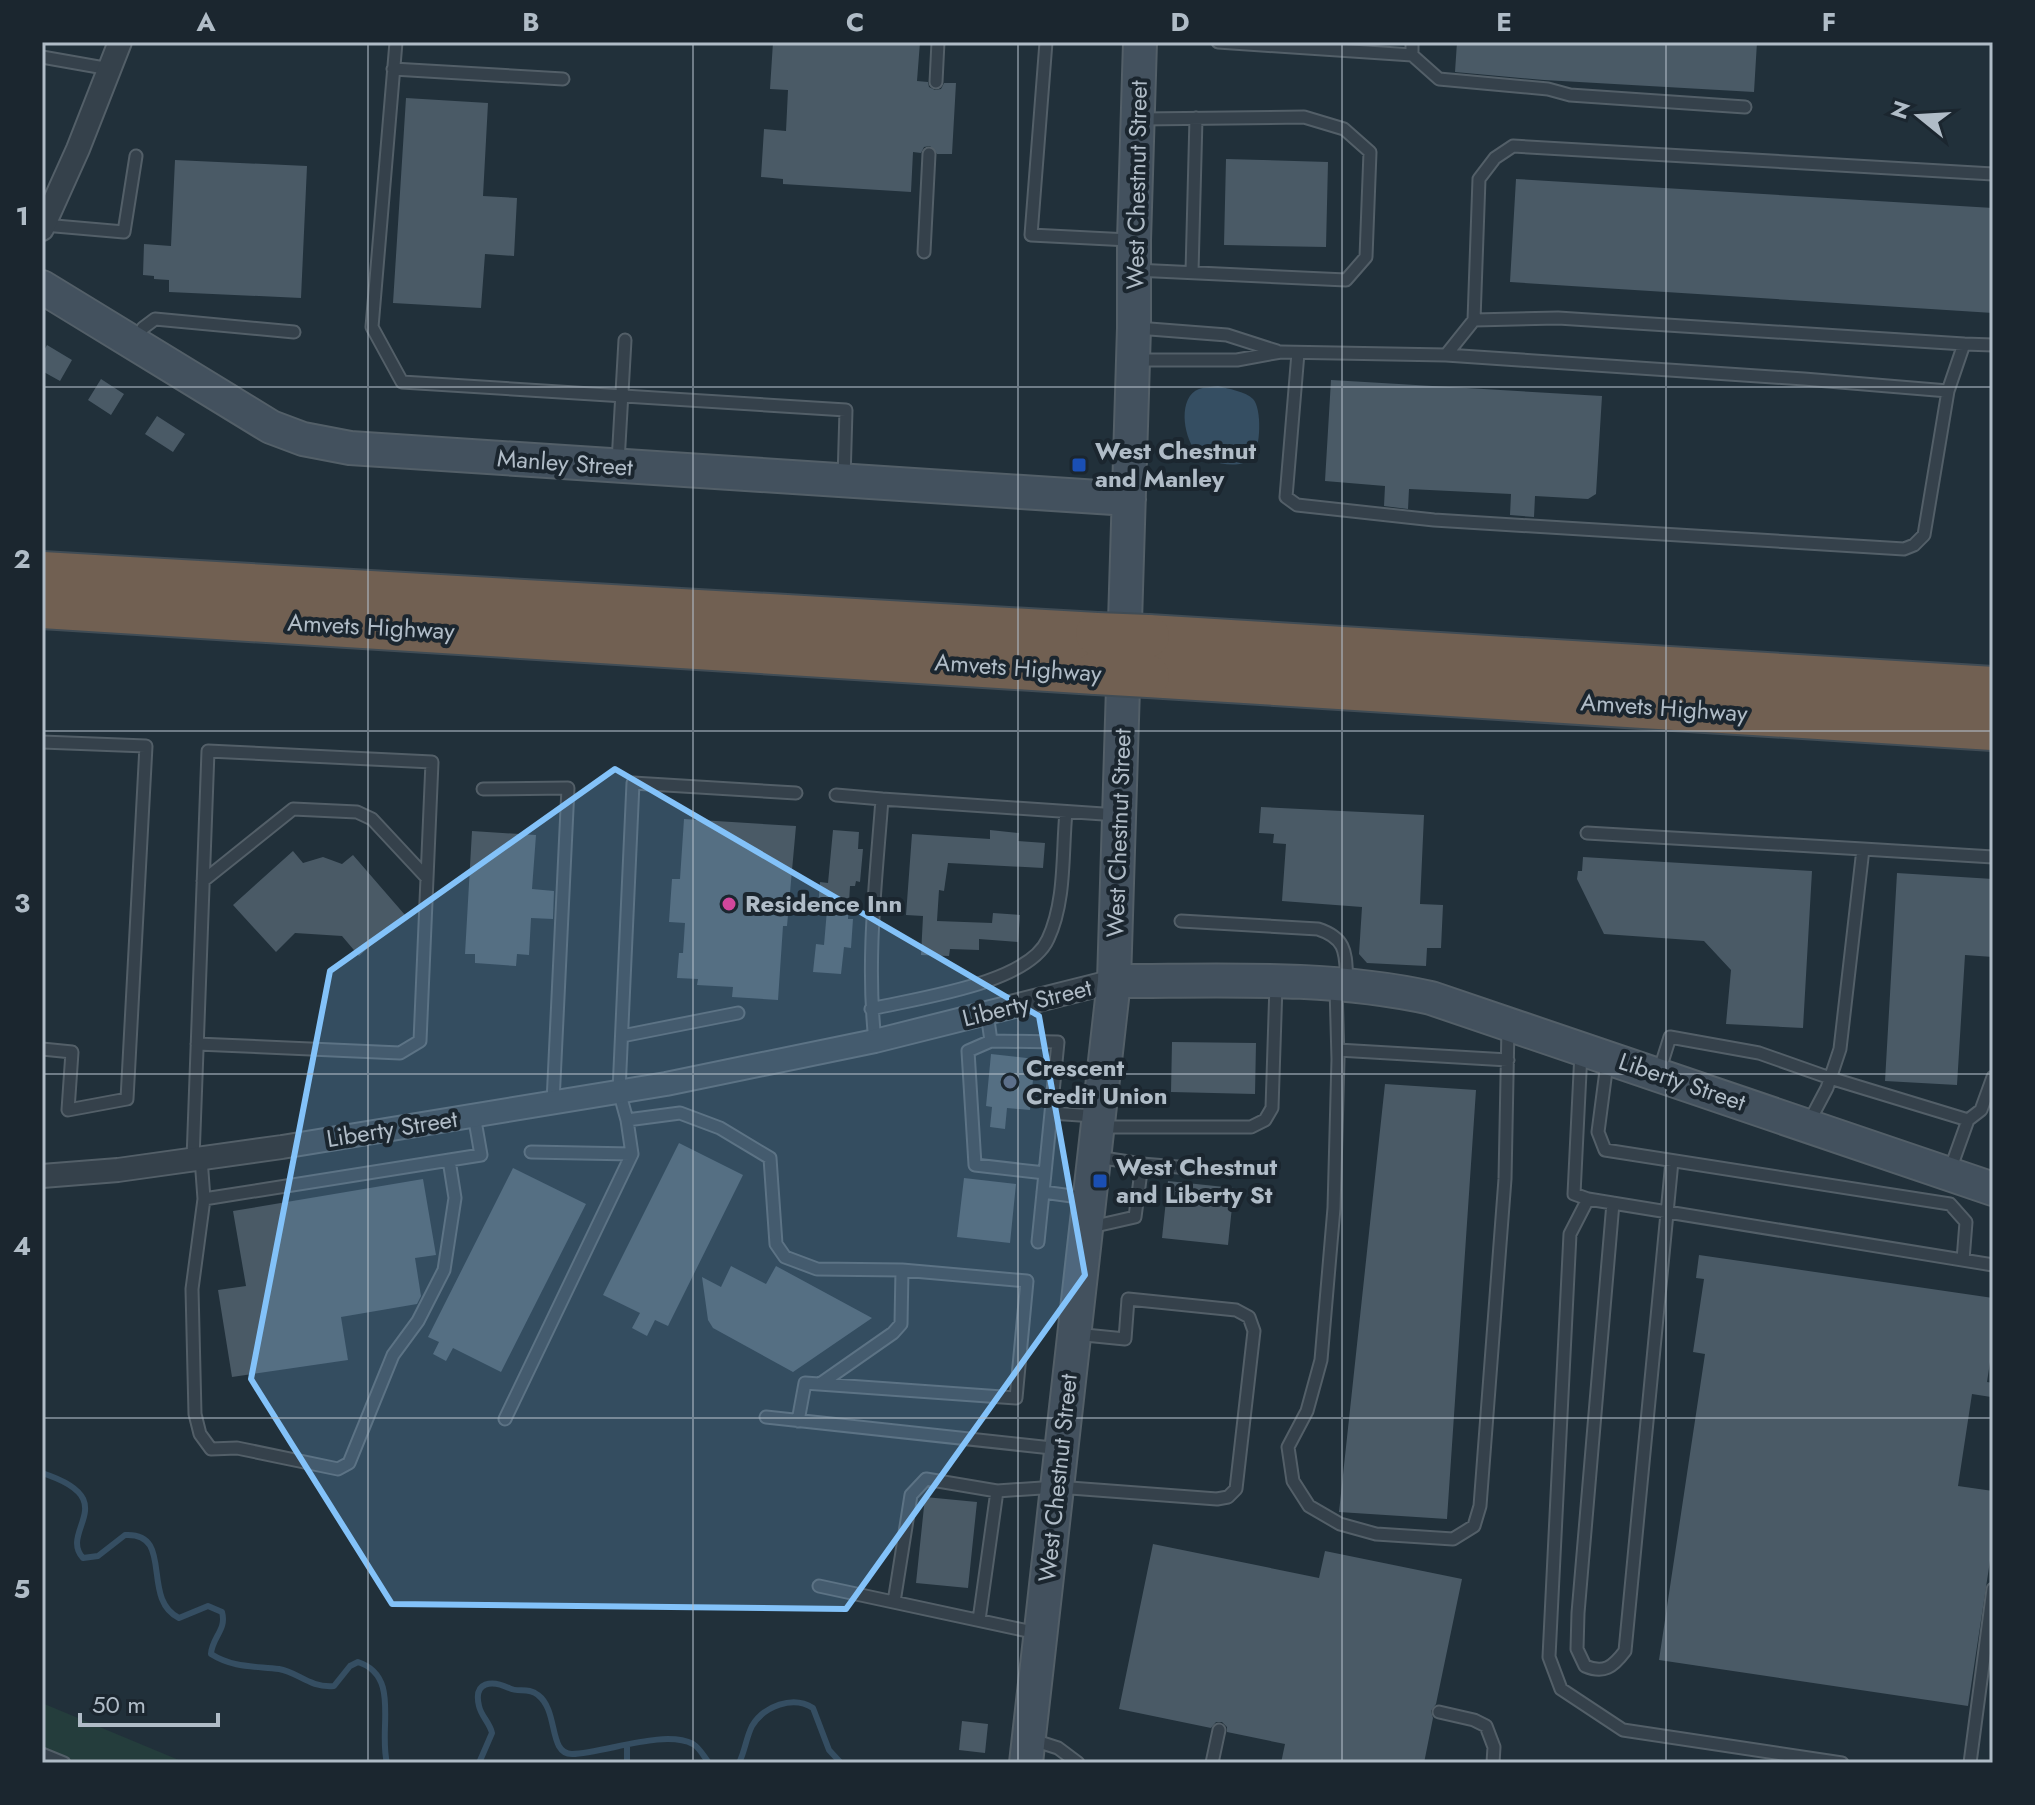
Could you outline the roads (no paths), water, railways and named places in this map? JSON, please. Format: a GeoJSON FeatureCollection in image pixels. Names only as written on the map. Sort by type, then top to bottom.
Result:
{"type":"FeatureCollection","features":[{"type":"Feature","properties":{"kind":"highway"},"geometry":{"type":"LineString","coordinates":[[42,562],[140,579]]}},
{"type":"Feature","properties":{"kind":"highway","name":"Amvets Highway"},"geometry":{"type":"LineString","coordinates":[[42,573],[1097,653]]}},
{"type":"Feature","properties":{"kind":"highway","name":"Amvets Highway"},"geometry":{"type":"LineString","coordinates":[[42,610],[1993,688]]}},
{"type":"Feature","properties":{"kind":"highway","name":"Amvets Highway"},"geometry":{"type":"LineString","coordinates":[[1148,656],[1993,729]]}},
{"type":"Feature","properties":{"kind":"main road","name":"West Chestnut Street"},"geometry":{"type":"LineString","coordinates":[[1028,1751],[1114,981],[1140,42]]}},
{"type":"Feature","properties":{"kind":"main road","name":"Manley Street"},"geometry":{"type":"LineString","coordinates":[[42,287],[271,427],[312,442],[350,448],[618,467],[1129,499]]}},
{"type":"Feature","properties":{"kind":"main road","name":"Liberty Street"},"geometry":{"type":"LineString","coordinates":[[1114,981],[1342,984],[1431,998],[1993,1189]]}},
{"type":"Feature","properties":{"kind":"street"},"geometry":{"type":"LineString","coordinates":[[43,227],[120,42]]}},
{"type":"Feature","properties":{"kind":"street","name":"Liberty Street"},"geometry":{"type":"LineString","coordinates":[[42,1176],[197,1159],[619,1091],[875,1041],[1114,981]]}},
{"type":"Feature","properties":{"kind":"lane"},"geometry":{"type":"LineString","coordinates":[[396,42],[372,327],[402,382],[846,410],[844,481]]}},
{"type":"Feature","properties":{"kind":"lane"},"geometry":{"type":"LineString","coordinates":[[936,82],[938,42]]}},
{"type":"Feature","properties":{"kind":"lane"},"geometry":{"type":"LineString","coordinates":[[1046,42],[1031,235],[1134,255],[1192,272],[1346,280],[1366,257],[1370,152],[1344,129],[1304,117],[1137,119]]}},
{"type":"Feature","properties":{"kind":"lane"},"geometry":{"type":"LineString","coordinates":[[1218,42],[1412,55],[1439,79],[1548,89],[1570,95],[1745,107]]}},
{"type":"Feature","properties":{"kind":"lane"},"geometry":{"type":"LineString","coordinates":[[1412,42],[1412,55]]}},
{"type":"Feature","properties":{"kind":"lane"},"geometry":{"type":"LineString","coordinates":[[42,57],[110,69]]}},
{"type":"Feature","properties":{"kind":"lane"},"geometry":{"type":"LineString","coordinates":[[393,69],[563,79]]}},
{"type":"Feature","properties":{"kind":"lane"},"geometry":{"type":"LineString","coordinates":[[1192,272],[1196,118]]}},
{"type":"Feature","properties":{"kind":"lane"},"geometry":{"type":"LineString","coordinates":[[1446,355],[1474,320],[1479,179],[1495,158],[1513,146],[1993,174]]}},
{"type":"Feature","properties":{"kind":"lane"},"geometry":{"type":"LineString","coordinates":[[924,252],[929,154]]}},
{"type":"Feature","properties":{"kind":"lane"},"geometry":{"type":"LineString","coordinates":[[43,227],[124,232],[136,156]]}},
{"type":"Feature","properties":{"kind":"lane"},"geometry":{"type":"LineString","coordinates":[[1474,320],[1558,318],[1993,345]]}},
{"type":"Feature","properties":{"kind":"lane"},"geometry":{"type":"LineString","coordinates":[[135,344],[143,328],[155,319],[294,332]]}},
{"type":"Feature","properties":{"kind":"lane"},"geometry":{"type":"LineString","coordinates":[[1134,328],[1227,335],[1281,352]]}},
{"type":"Feature","properties":{"kind":"lane"},"geometry":{"type":"LineString","coordinates":[[618,467],[625,340]]}},
{"type":"Feature","properties":{"kind":"lane"},"geometry":{"type":"LineString","coordinates":[[1298,353],[1286,497],[1297,505],[1434,520],[1904,549],[1914,545],[1924,535],[1948,391],[1964,344]]}},
{"type":"Feature","properties":{"kind":"lane"},"geometry":{"type":"LineString","coordinates":[[1133,360],[1237,360],[1281,352],[1446,355],[1948,391]]}},
{"type":"Feature","properties":{"kind":"lane"},"geometry":{"type":"LineString","coordinates":[[42,742],[146,746],[127,1099],[68,1110],[72,1052],[42,1049]]}},
{"type":"Feature","properties":{"kind":"lane"},"geometry":{"type":"LineString","coordinates":[[197,1044],[400,1053],[420,1041],[432,762],[208,751],[197,1044],[197,1159],[204,1199],[192,1289],[195,1414],[200,1434],[211,1449],[237,1448],[338,1469],[349,1463],[393,1355],[418,1321],[444,1270],[455,1198],[449,1160]]}},
{"type":"Feature","properties":{"kind":"lane"},"geometry":{"type":"LineString","coordinates":[[505,1419],[632,1154],[619,1091],[633,783],[796,793]]}},
{"type":"Feature","properties":{"kind":"lane"},"geometry":{"type":"LineString","coordinates":[[483,789],[568,788],[553,1102]]}},
{"type":"Feature","properties":{"kind":"lane"},"geometry":{"type":"LineString","coordinates":[[836,795],[1120,815]]}},
{"type":"Feature","properties":{"kind":"lane"},"geometry":{"type":"LineString","coordinates":[[875,1041],[869,959],[882,799]]}},
{"type":"Feature","properties":{"kind":"lane"},"geometry":{"type":"LineString","coordinates":[[203,881],[293,809],[357,812],[372,819],[427,878]]}},
{"type":"Feature","properties":{"kind":"lane"},"geometry":{"type":"LineString","coordinates":[[871,1009],[988,980],[1037,957],[1048,939],[1057,912],[1066,812]]}},
{"type":"Feature","properties":{"kind":"lane"},"geometry":{"type":"LineString","coordinates":[[1587,833],[1993,857]]}},
{"type":"Feature","properties":{"kind":"lane"},"geometry":{"type":"LineString","coordinates":[[1808,1125],[1840,1049],[1863,849]]}},
{"type":"Feature","properties":{"kind":"lane"},"geometry":{"type":"LineString","coordinates":[[1181,921],[1318,929],[1334,934],[1344,948],[1334,1208],[1321,1360],[1307,1411],[1288,1447],[1293,1481],[1309,1506],[1340,1524],[1376,1534],[1453,1539],[1474,1526],[1480,1506],[1505,1179],[1508,1022]]}},
{"type":"Feature","properties":{"kind":"lane"},"geometry":{"type":"LineString","coordinates":[[1096,1133],[1251,1127],[1265,1120],[1272,1108],[1277,981]]}},
{"type":"Feature","properties":{"kind":"lane"},"geometry":{"type":"LineString","coordinates":[[622,1036],[738,1013]]}},
{"type":"Feature","properties":{"kind":"lane"},"geometry":{"type":"LineString","coordinates":[[987,1013],[991,1041]]}},
{"type":"Feature","properties":{"kind":"lane"},"geometry":{"type":"LineString","coordinates":[[1658,1073],[1670,1037],[1759,1053],[1968,1120]]}},
{"type":"Feature","properties":{"kind":"lane"},"geometry":{"type":"LineString","coordinates":[[1038,1242],[1045,1173],[1051,1113],[1058,1042],[991,1041],[968,1051],[975,1165],[1045,1173]]}},
{"type":"Feature","properties":{"kind":"lane"},"geometry":{"type":"LineString","coordinates":[[1338,1050],[1508,1060]]}},
{"type":"Feature","properties":{"kind":"lane"},"geometry":{"type":"LineString","coordinates":[[1594,1052],[1598,1132],[1605,1150],[1950,1204],[1966,1222],[1963,1260]]}},
{"type":"Feature","properties":{"kind":"lane"},"geometry":{"type":"LineString","coordinates":[[1594,1052],[1574,1194],[1588,1199],[1993,1265]]}},
{"type":"Feature","properties":{"kind":"lane"},"geometry":{"type":"LineString","coordinates":[[1949,1173],[1968,1120],[1981,1110],[1993,1077]]}},
{"type":"Feature","properties":{"kind":"lane"},"geometry":{"type":"LineString","coordinates":[[627,1120],[680,1113],[720,1128],[770,1158],[776,1244],[785,1257],[817,1269],[902,1270],[1027,1281],[1016,1398],[805,1383],[798,1421]]}},
{"type":"Feature","properties":{"kind":"lane"},"geometry":{"type":"LineString","coordinates":[[1051,1113],[1096,1133],[1142,1164],[1202,1169]]}},
{"type":"Feature","properties":{"kind":"lane"},"geometry":{"type":"LineString","coordinates":[[204,1199],[481,1155],[474,1115]]}},
{"type":"Feature","properties":{"kind":"lane"},"geometry":{"type":"LineString","coordinates":[[531,1152],[632,1154]]}},
{"type":"Feature","properties":{"kind":"lane"},"geometry":{"type":"LineString","coordinates":[[1613,1203],[1578,1613],[1577,1649],[1585,1666],[1596,1671],[1613,1667],[1625,1651],[1672,1161]]}},
{"type":"Feature","properties":{"kind":"lane"},"geometry":{"type":"LineString","coordinates":[[1043,1192],[1087,1213],[1135,1217],[1142,1164]]}},
{"type":"Feature","properties":{"kind":"lane"},"geometry":{"type":"LineString","coordinates":[[1588,1199],[1570,1234],[1549,1657],[1561,1689],[1623,1730],[1842,1763]]}},
{"type":"Feature","properties":{"kind":"lane"},"geometry":{"type":"LineString","coordinates":[[820,1384],[893,1333],[901,1324],[902,1270]]}},
{"type":"Feature","properties":{"kind":"lane"},"geometry":{"type":"LineString","coordinates":[[894,1602],[911,1495],[926,1479],[997,1491],[1057,1487],[1217,1499],[1231,1495],[1238,1482],[1254,1327],[1249,1317],[1240,1311],[1128,1299],[1125,1339],[1074,1334]]}},
{"type":"Feature","properties":{"kind":"lane"},"geometry":{"type":"LineString","coordinates":[[766,1417],[1061,1449]]}},
{"type":"Feature","properties":{"kind":"lane"},"geometry":{"type":"LineString","coordinates":[[979,1620],[997,1491]]}},
{"type":"Feature","properties":{"kind":"lane"},"geometry":{"type":"LineString","coordinates":[[819,1586],[1041,1634]]}},
{"type":"Feature","properties":{"kind":"lane"},"geometry":{"type":"LineString","coordinates":[[1970,1763],[1993,1589]]}},
{"type":"Feature","properties":{"kind":"lane"},"geometry":{"type":"LineString","coordinates":[[1439,1712],[1486,1726],[1494,1747],[1493,1763]]}},
{"type":"Feature","properties":{"kind":"lane"},"geometry":{"type":"LineString","coordinates":[[1212,1763],[1219,1730]]}},
{"type":"Feature","properties":{"kind":"lane"},"geometry":{"type":"LineString","coordinates":[[1028,1751],[1058,1748],[1078,1763]]}},
{"type":"Feature","properties":{"kind":"lane"},"geometry":{"type":"LineString","coordinates":[[42,1754],[64,1763]]}},
{"type":"Feature","properties":{"kind":"water"},"geometry":{"type":"Polygon","coordinates":[[[1218,386],[1246,394],[1256,404],[1259,438],[1255,453],[1246,462],[1231,465],[1207,459],[1195,450],[1188,435],[1185,408],[1192,393],[1218,386]]]}},
{"type":"Feature","properties":{"kind":"waterway"},"geometry":{"type":"LineString","coordinates":[[42,1473],[67,1483],[80,1494],[85,1505],[77,1548],[83,1558],[98,1556],[125,1535],[140,1537],[149,1544],[154,1555],[161,1597],[168,1609],[179,1618],[208,1606],[222,1612],[223,1624],[211,1654],[219,1659],[279,1669],[325,1686],[334,1686],[350,1666],[358,1662],[371,1669],[384,1691],[387,1763]]}},
{"type":"Feature","properties":{"kind":"waterway"},"geometry":{"type":"LineString","coordinates":[[479,1763],[492,1733],[480,1710],[478,1698],[481,1687],[490,1684],[538,1695],[545,1702],[556,1740],[565,1752],[585,1753],[651,1740],[681,1740],[693,1744],[709,1763]]}},
{"type":"Feature","properties":{"kind":"waterway"},"geometry":{"type":"LineString","coordinates":[[739,1763],[757,1719],[771,1708],[788,1703],[813,1708],[829,1750],[841,1763]]}},
{"type":"Feature","properties":{"kind":"waterway"},"geometry":{"type":"LineString","coordinates":[[627,1745],[627,1763]]}},
{"type":"Feature","properties":{"kind":"place","name":"West Chestnut and Manley"},"geometry":{"type":"Point","coordinates":[1079,465]}},
{"type":"Feature","properties":{"kind":"place","name":"Residence Inn"},"geometry":{"type":"Point","coordinates":[729,904]}},
{"type":"Feature","properties":{"kind":"place","name":"Crescent Credit Union"},"geometry":{"type":"Point","coordinates":[1010,1082]}},
{"type":"Feature","properties":{"kind":"place","name":"West Chestnut and Liberty St"},"geometry":{"type":"Point","coordinates":[1100,1181]}}]}
